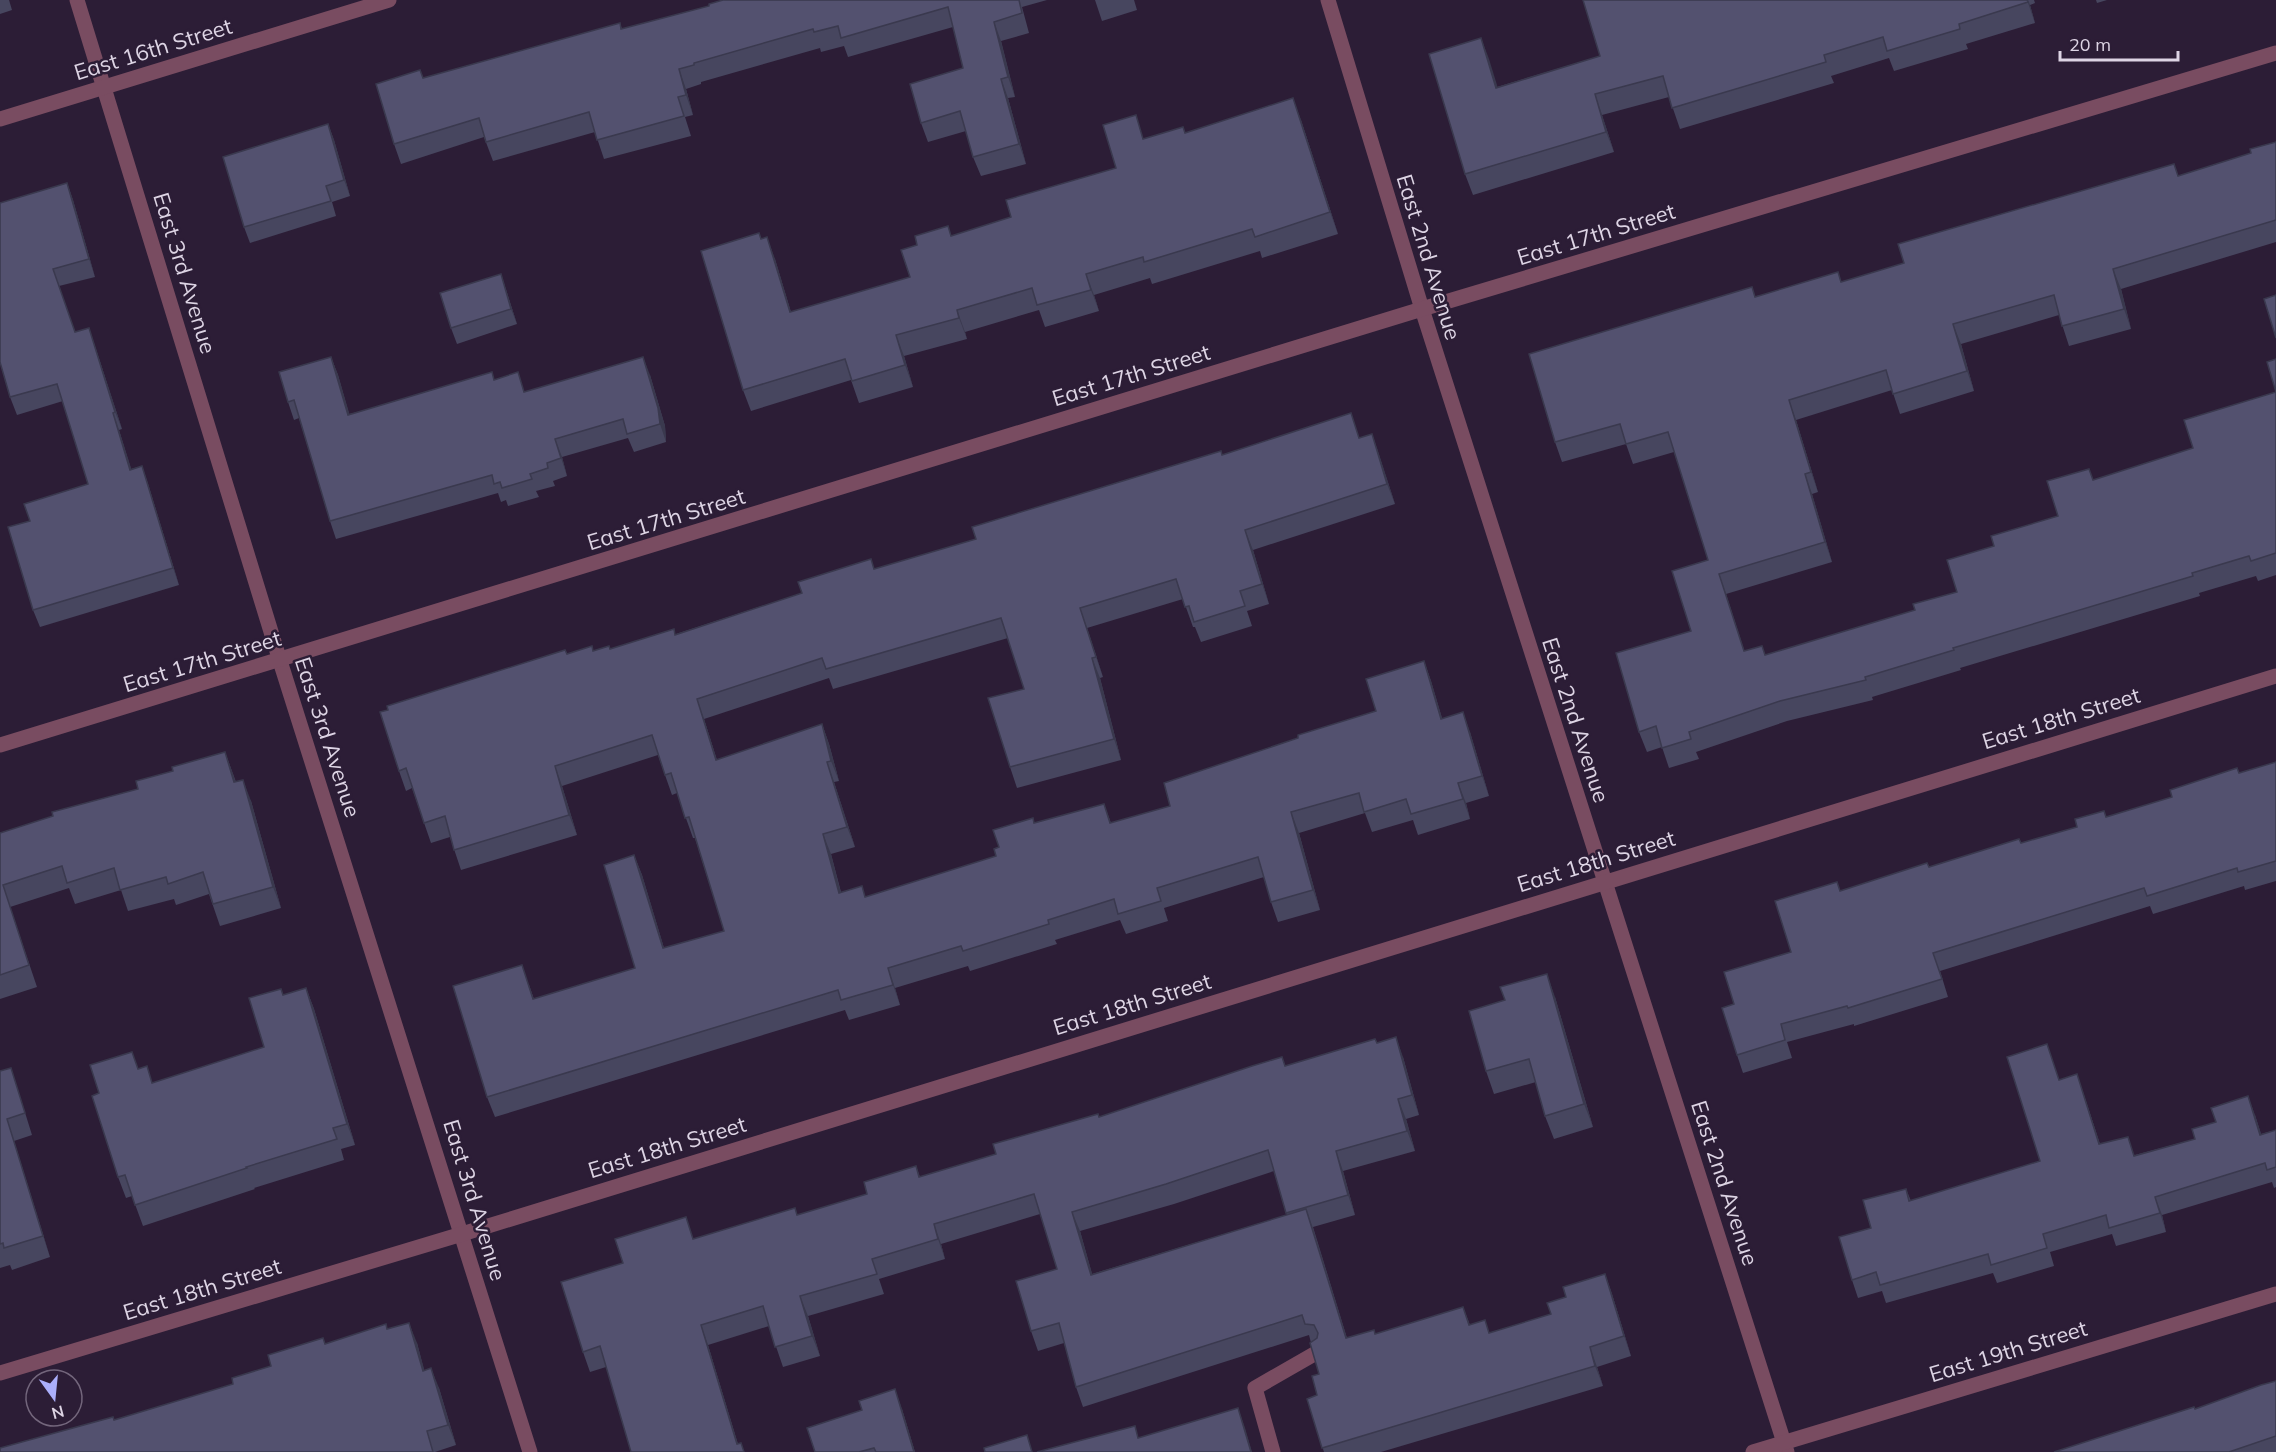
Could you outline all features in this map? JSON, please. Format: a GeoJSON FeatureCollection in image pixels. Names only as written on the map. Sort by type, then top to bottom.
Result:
{"type":"FeatureCollection","features":[{"type":"Feature","properties":{"kind":"street","name":"East 3rd Avenue"},"geometry":{"type":"LineString","coordinates":[[77,0],[280,661],[530,1452]]}},
{"type":"Feature","properties":{"kind":"street","name":"East 16th Street"},"geometry":{"type":"LineString","coordinates":[[0,119],[389,0]]}},
{"type":"Feature","properties":{"kind":"street","name":"East 2nd Avenue"},"geometry":{"type":"LineString","coordinates":[[1328,0],[1422,309],[1786,1447]]}},
{"type":"Feature","properties":{"kind":"street","name":"East 17th Street"},"geometry":{"type":"LineString","coordinates":[[0,746],[1422,309],[2276,53]]}},
{"type":"Feature","properties":{"kind":"street","name":"East 18th Street"},"geometry":{"type":"LineString","coordinates":[[0,1373],[462,1234],[2276,676]]}},
{"type":"Feature","properties":{"kind":"street","name":"East 19th Street"},"geometry":{"type":"LineString","coordinates":[[1753,1452],[1786,1447],[2276,1294]]}},
{"type":"Feature","properties":{"kind":"street"},"geometry":{"type":"LineString","coordinates":[[1273,1452],[1255,1388],[1316,1353]]}},
{"type":"Feature","properties":{"kind":"building"},"geometry":{"type":"Polygon","coordinates":[[[723,0],[1019,0],[1022,13],[994,22],[1008,77],[1001,79],[1019,144],[973,157],[960,111],[921,123],[910,84],[963,68],[948,7],[841,38],[838,26],[814,32],[813,29],[694,63],[694,65],[679,69],[686,95],[678,97],[684,116],[597,140],[589,112],[486,142],[479,118],[394,144],[376,84],[420,70],[423,78],[620,23],[621,29],[709,6],[709,4],[723,0]]]}},
{"type":"Feature","properties":{"kind":"building"},"geometry":{"type":"Polygon","coordinates":[[[1583,0],[2027,0],[2028,2],[1959,24],[1960,29],[1887,51],[1883,37],[1824,55],[1826,62],[1672,108],[1663,76],[1595,94],[1606,132],[1465,174],[1429,54],[1481,38],[1496,88],[1600,56],[1583,0]]]}},
{"type":"Feature","properties":{"kind":"building"},"geometry":{"type":"Polygon","coordinates":[[[1293,98],[1330,212],[1255,237],[1252,229],[1144,262],[1143,257],[1086,274],[1091,290],[1037,305],[1032,288],[957,310],[959,318],[896,335],[905,365],[852,381],[845,359],[743,390],[701,251],[759,233],[761,239],[767,237],[790,312],[910,277],[901,250],[917,245],[915,236],[948,226],[951,236],[1011,217],[1006,200],[1116,168],[1103,125],[1136,115],[1143,139],[1183,127],[1185,133],[1293,98]]]}},
{"type":"Feature","properties":{"kind":"building"},"geometry":{"type":"Polygon","coordinates":[[[328,124],[344,180],[326,186],[331,201],[244,227],[223,157],[328,124]]]}},
{"type":"Feature","properties":{"kind":"building"},"geometry":{"type":"Polygon","coordinates":[[[2276,142],[2276,220],[2113,269],[2124,309],[2062,326],[2054,295],[1953,324],[1967,371],[1893,394],[1886,370],[1789,400],[1811,472],[1805,474],[1825,542],[1719,574],[1744,651],[1762,646],[1765,655],[1915,610],[1913,604],[1957,592],[1947,560],[1994,546],[1991,536],[2058,516],[2047,481],[2089,469],[2093,480],[2193,448],[2184,420],[2276,392],[2276,553],[2251,561],[2249,556],[2192,573],[2193,576],[1953,648],[1954,650],[1865,677],[1866,680],[1780,701],[1689,732],[1691,739],[1662,748],[1656,726],[1639,732],[1616,653],[1691,631],[1672,571],[1708,560],[1668,432],[1626,444],[1620,424],[1555,442],[1529,354],[1752,287],[1755,297],[1838,272],[1841,282],[1904,263],[1898,244],[2174,164],[2178,176],[2251,153],[2250,149],[2276,142]]]}},
{"type":"Feature","properties":{"kind":"building"},"geometry":{"type":"Polygon","coordinates":[[[67,183],[89,259],[53,269],[75,332],[89,328],[130,470],[142,466],[173,568],[33,610],[8,527],[30,521],[24,504],[88,484],[57,384],[10,397],[0,362],[0,203],[67,183]]]}},
{"type":"Feature","properties":{"kind":"building"},"geometry":{"type":"Polygon","coordinates":[[[501,274],[511,309],[451,328],[440,293],[501,274]]]}},
{"type":"Feature","properties":{"kind":"building"},"geometry":{"type":"Polygon","coordinates":[[[2276,295],[2276,338],[2264,299],[2276,295]]]}},
{"type":"Feature","properties":{"kind":"building"},"geometry":{"type":"Polygon","coordinates":[[[331,357],[348,415],[492,372],[494,380],[518,372],[524,392],[643,357],[658,408],[660,424],[627,434],[623,419],[555,439],[561,458],[547,463],[548,468],[530,474],[532,479],[502,488],[500,482],[494,484],[492,475],[330,521],[294,400],[288,402],[279,372],[331,357]]]}},
{"type":"Feature","properties":{"kind":"building"},"geometry":{"type":"Polygon","coordinates":[[[2276,359],[2276,392],[2267,362],[2276,359]]]}},
{"type":"Feature","properties":{"kind":"building"},"geometry":{"type":"Polygon","coordinates":[[[1351,413],[1359,438],[1372,434],[1387,484],[1245,530],[1262,584],[1240,591],[1245,606],[1194,622],[1189,606],[1185,607],[1176,579],[1080,608],[1096,657],[1092,658],[1114,739],[1010,767],[988,698],[1024,689],[1001,618],[826,669],[822,658],[697,699],[716,760],[822,724],[831,761],[827,762],[847,827],[823,834],[839,893],[862,886],[865,897],[996,856],[994,849],[999,847],[993,830],[1033,818],[1034,823],[1104,804],[1110,823],[1170,806],[1164,783],[1298,738],[1298,735],[1376,711],[1366,679],[1424,661],[1441,719],[1463,712],[1482,776],[1458,783],[1463,799],[1411,814],[1406,799],[1364,812],[1359,793],[1291,812],[1313,890],[1271,902],[1258,857],[1157,888],[1161,901],[1118,914],[1114,899],[1048,920],[1049,924],[963,951],[961,946],[888,968],[893,985],[841,1000],[838,990],[487,1097],[453,986],[522,965],[533,999],[635,968],[604,865],[634,855],[663,948],[724,931],[689,817],[685,818],[671,773],[665,775],[652,735],[555,766],[569,815],[454,850],[445,816],[424,823],[406,768],[399,771],[380,712],[388,710],[387,706],[565,650],[567,654],[592,646],[593,651],[609,646],[610,649],[674,629],[675,635],[802,593],[798,582],[871,559],[874,569],[976,539],[972,527],[1221,451],[1222,455],[1351,413]]]}},
{"type":"Feature","properties":{"kind":"building"},"geometry":{"type":"Polygon","coordinates":[[[225,752],[234,782],[243,780],[273,887],[213,904],[203,872],[168,884],[166,877],[120,890],[114,868],[67,883],[62,866],[3,885],[29,965],[0,975],[0,833],[53,816],[52,812],[138,789],[136,781],[173,771],[172,767],[225,752]]]}},
{"type":"Feature","properties":{"kind":"building"},"geometry":{"type":"Polygon","coordinates":[[[2276,762],[2276,861],[2238,872],[2237,868],[2147,896],[2144,888],[1933,953],[1942,979],[1848,1008],[1847,1006],[1781,1024],[1785,1040],[1737,1055],[1722,1008],[1734,1004],[1724,972],[1791,952],[1775,901],[1837,882],[1840,891],[1927,863],[1929,867],[2019,839],[2021,843],[2077,827],[2075,819],[2104,811],[2106,817],[2172,797],[2170,790],[2237,768],[2239,773],[2276,762]]]}},
{"type":"Feature","properties":{"kind":"building"},"geometry":{"type":"Polygon","coordinates":[[[1547,974],[1584,1104],[1545,1116],[1529,1059],[1486,1071],[1469,1011],[1505,1000],[1500,987],[1547,974]]]}},
{"type":"Feature","properties":{"kind":"building"},"geometry":{"type":"Polygon","coordinates":[[[306,988],[347,1124],[333,1128],[337,1139],[135,1205],[125,1175],[118,1177],[92,1096],[99,1093],[90,1065],[132,1052],[138,1069],[147,1066],[152,1083],[264,1047],[249,998],[281,989],[283,995],[306,988]]]}},
{"type":"Feature","properties":{"kind":"building"},"geometry":{"type":"Polygon","coordinates":[[[1396,1037],[1412,1095],[1398,1099],[1407,1131],[1336,1151],[1348,1195],[1286,1213],[1268,1150],[1072,1212],[1091,1275],[1306,1209],[1346,1338],[1374,1330],[1375,1334],[1463,1307],[1469,1325],[1485,1320],[1489,1333],[1551,1314],[1547,1303],[1566,1297],[1563,1287],[1605,1274],[1624,1336],[1590,1347],[1595,1366],[1322,1448],[1307,1399],[1317,1395],[1312,1376],[1319,1374],[1310,1343],[1317,1338],[1318,1333],[1314,1325],[1305,1324],[1302,1315],[1076,1387],[1059,1323],[1031,1331],[1016,1281],[1057,1269],[1034,1194],[934,1224],[938,1239],[872,1259],[877,1274],[800,1296],[812,1336],[775,1347],[763,1306],[701,1325],[737,1444],[741,1443],[744,1452],[631,1452],[600,1346],[583,1352],[561,1282],[623,1263],[615,1239],[686,1217],[693,1239],[795,1208],[797,1215],[867,1194],[864,1182],[916,1166],[919,1177],[996,1154],[993,1144],[1098,1114],[1099,1117],[1282,1057],[1285,1066],[1375,1039],[1377,1043],[1396,1037]]]}},
{"type":"Feature","properties":{"kind":"building"},"geometry":{"type":"Polygon","coordinates":[[[2047,1044],[2059,1080],[2077,1074],[2099,1144],[2128,1137],[2134,1156],[2195,1139],[2192,1129],[2216,1122],[2211,1108],[2248,1096],[2260,1135],[2276,1130],[2276,1167],[2267,1170],[2265,1163],[2155,1197],[2160,1213],[2109,1228],[2106,1215],[2043,1234],[2047,1248],[1991,1265],[1988,1254],[1880,1285],[1876,1272],[1852,1280],[1839,1237],[1871,1228],[1863,1200],[1906,1189],[1909,1201],[2040,1161],[2007,1057],[2047,1044]]]}},
{"type":"Feature","properties":{"kind":"building"},"geometry":{"type":"Polygon","coordinates":[[[11,1068],[25,1113],[7,1119],[43,1236],[4,1248],[3,1243],[0,1244],[0,1071],[11,1068]]]}},
{"type":"Feature","properties":{"kind":"building"},"geometry":{"type":"Polygon","coordinates":[[[409,1323],[423,1371],[431,1368],[448,1425],[427,1431],[433,1452],[0,1452],[0,1448],[73,1428],[84,1428],[84,1425],[113,1417],[114,1420],[233,1384],[232,1378],[271,1366],[268,1355],[323,1338],[325,1344],[386,1324],[387,1329],[409,1323]]]}},
{"type":"Feature","properties":{"kind":"building"},"geometry":{"type":"Polygon","coordinates":[[[2276,1381],[2276,1436],[2229,1452],[2054,1452],[2194,1407],[2195,1409],[2276,1381]]]}},
{"type":"Feature","properties":{"kind":"building"},"geometry":{"type":"Polygon","coordinates":[[[895,1389],[914,1452],[876,1452],[874,1448],[859,1452],[815,1452],[807,1428],[862,1410],[859,1401],[895,1389]]]}},
{"type":"Feature","properties":{"kind":"building"},"geometry":{"type":"Polygon","coordinates":[[[1238,1408],[1251,1452],[1037,1452],[1135,1426],[1138,1438],[1238,1408]]]}},
{"type":"Feature","properties":{"kind":"building"},"geometry":{"type":"Polygon","coordinates":[[[1027,1435],[1032,1452],[985,1452],[984,1448],[1027,1435]]]}}]}
